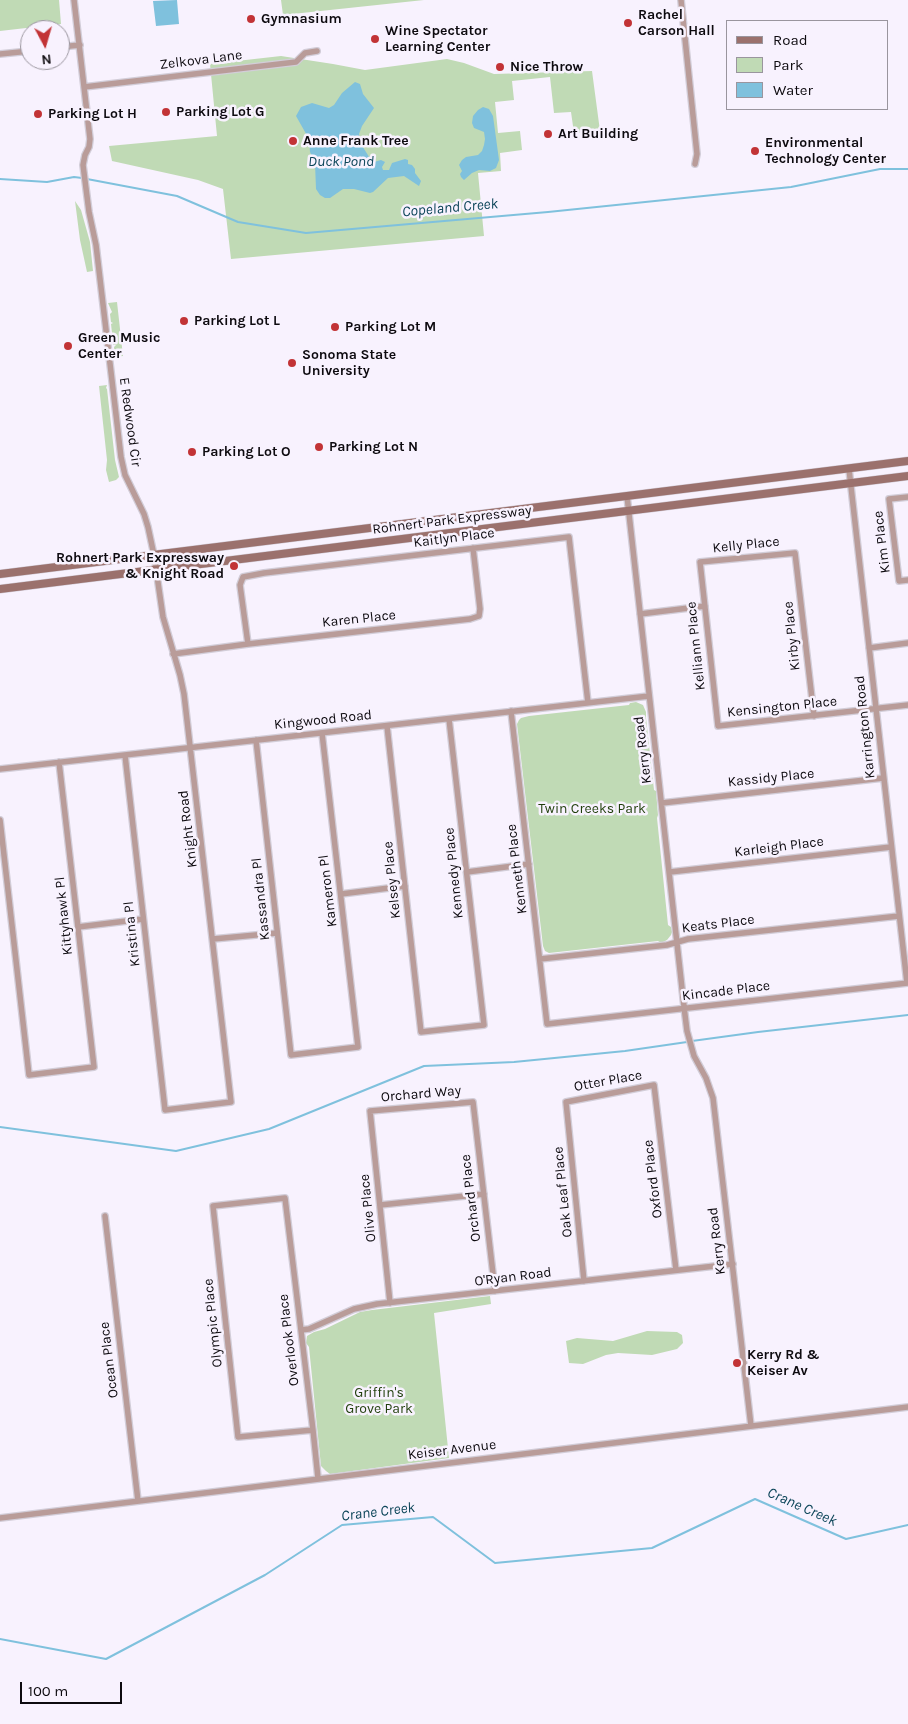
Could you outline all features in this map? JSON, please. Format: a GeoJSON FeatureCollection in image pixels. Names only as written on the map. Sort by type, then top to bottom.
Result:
{"type":"FeatureCollection","features":[{"type":"Feature","properties":{"kind":"main road","name":"Rohnert Park Expressway"},"geometry":{"type":"LineString","coordinates":[[0,574],[908,461]]}},
{"type":"Feature","properties":{"kind":"main road","name":"Rohnert Park Expressway"},"geometry":{"type":"LineString","coordinates":[[0,588],[908,476]]}},
{"type":"Feature","properties":{"kind":"street"},"geometry":{"type":"LineString","coordinates":[[74,0],[84,87]]}},
{"type":"Feature","properties":{"kind":"street"},"geometry":{"type":"LineString","coordinates":[[681,0],[698,154],[695,164]]}},
{"type":"Feature","properties":{"kind":"street"},"geometry":{"type":"LineString","coordinates":[[70,46],[80,45]]}},
{"type":"Feature","properties":{"kind":"street","name":"Zelkova Lane"},"geometry":{"type":"LineString","coordinates":[[84,87],[296,62],[305,52],[317,51]]}},
{"type":"Feature","properties":{"kind":"street"},"geometry":{"type":"LineString","coordinates":[[0,54],[20,52]]}},
{"type":"Feature","properties":{"kind":"street","name":"E Redwood Cir"},"geometry":{"type":"LineString","coordinates":[[84,87],[90,139],[89,147],[84,155],[83,166],[96,245],[122,462],[128,482],[144,514],[154,555]]}},
{"type":"Feature","properties":{"kind":"street","name":"Karrington Road"},"geometry":{"type":"LineString","coordinates":[[849,469],[907,983]]}},
{"type":"Feature","properties":{"kind":"street","name":"Kerry Road"},"geometry":{"type":"LineString","coordinates":[[627,496],[687,1031],[694,1056],[714,1098],[751,1426]]}},
{"type":"Feature","properties":{"kind":"street","name":"Kim Place"},"geometry":{"type":"LineString","coordinates":[[908,497],[889,499],[899,581],[908,580]]}},
{"type":"Feature","properties":{"kind":"street","name":"Kaitlyn Place"},"geometry":{"type":"LineString","coordinates":[[248,644],[240,585],[243,577],[271,572],[569,537],[588,703]]}},
{"type":"Feature","properties":{"kind":"street","name":"Karen Place"},"geometry":{"type":"LineString","coordinates":[[173,654],[470,619],[479,616],[480,609],[473,548]]}},
{"type":"Feature","properties":{"kind":"street","name":"Kelly Place"},"geometry":{"type":"LineString","coordinates":[[700,562],[795,553]]}},
{"type":"Feature","properties":{"kind":"street","name":"Kirby Place"},"geometry":{"type":"LineString","coordinates":[[795,553],[814,716]]}},
{"type":"Feature","properties":{"kind":"street","name":"Knight Road"},"geometry":{"type":"LineString","coordinates":[[154,555],[163,617],[180,675],[191,747],[231,1102]]}},
{"type":"Feature","properties":{"kind":"street","name":"Kelliann Place"},"geometry":{"type":"LineString","coordinates":[[700,562],[718,726]]}},
{"type":"Feature","properties":{"kind":"street"},"geometry":{"type":"LineString","coordinates":[[640,614],[704,606]]}},
{"type":"Feature","properties":{"kind":"street"},"geometry":{"type":"LineString","coordinates":[[869,648],[908,643]]}},
{"type":"Feature","properties":{"kind":"street","name":"Kingwood Road"},"geometry":{"type":"LineString","coordinates":[[0,769],[650,696]]}},
{"type":"Feature","properties":{"kind":"street","name":"Kensington Place"},"geometry":{"type":"LineString","coordinates":[[718,726],[908,706]]}},
{"type":"Feature","properties":{"kind":"street","name":"Kenneth Place"},"geometry":{"type":"LineString","coordinates":[[511,711],[547,1024]]}},
{"type":"Feature","properties":{"kind":"street","name":"Kennedy Place"},"geometry":{"type":"LineString","coordinates":[[421,1032],[484,1025],[449,719]]}},
{"type":"Feature","properties":{"kind":"street","name":"Kelsey Place"},"geometry":{"type":"LineString","coordinates":[[387,726],[421,1032]]}},
{"type":"Feature","properties":{"kind":"street","name":"Kameron Pl"},"geometry":{"type":"LineString","coordinates":[[291,1055],[358,1047],[322,733]]}},
{"type":"Feature","properties":{"kind":"street","name":"Kassandra Pl"},"geometry":{"type":"LineString","coordinates":[[256,740],[291,1055]]}},
{"type":"Feature","properties":{"kind":"street","name":"Kristina Pl"},"geometry":{"type":"LineString","coordinates":[[125,755],[165,1110],[231,1102]]}},
{"type":"Feature","properties":{"kind":"street","name":"Kittyhawk Pl"},"geometry":{"type":"LineString","coordinates":[[0,820],[29,1074],[94,1067],[60,762]]}},
{"type":"Feature","properties":{"kind":"street","name":"Kassidy Place"},"geometry":{"type":"LineString","coordinates":[[662,802],[884,778]]}},
{"type":"Feature","properties":{"kind":"street","name":"Karleigh Place"},"geometry":{"type":"LineString","coordinates":[[670,872],[891,847]]}},
{"type":"Feature","properties":{"kind":"street"},"geometry":{"type":"LineString","coordinates":[[467,872],[529,864]]}},
{"type":"Feature","properties":{"kind":"street"},"geometry":{"type":"LineString","coordinates":[[341,894],[405,886]]}},
{"type":"Feature","properties":{"kind":"street","name":"Keats Place"},"geometry":{"type":"LineString","coordinates":[[540,959],[899,916]]}},
{"type":"Feature","properties":{"kind":"street"},"geometry":{"type":"LineString","coordinates":[[78,927],[143,919]]}},
{"type":"Feature","properties":{"kind":"street"},"geometry":{"type":"LineString","coordinates":[[213,939],[277,933]]}},
{"type":"Feature","properties":{"kind":"street","name":"Kincade Place"},"geometry":{"type":"LineString","coordinates":[[547,1024],[907,983]]}},
{"type":"Feature","properties":{"kind":"street","name":"Otter Place"},"geometry":{"type":"LineString","coordinates":[[566,1102],[654,1086]]}},
{"type":"Feature","properties":{"kind":"street","name":"Oxford Place"},"geometry":{"type":"LineString","coordinates":[[654,1086],[676,1270]]}},
{"type":"Feature","properties":{"kind":"street","name":"Orchard Way"},"geometry":{"type":"LineString","coordinates":[[370,1111],[473,1102]]}},
{"type":"Feature","properties":{"kind":"street","name":"Orchard Place"},"geometry":{"type":"LineString","coordinates":[[473,1102],[495,1291]]}},
{"type":"Feature","properties":{"kind":"street","name":"Oak Leaf Place"},"geometry":{"type":"LineString","coordinates":[[566,1102],[584,1281]]}},
{"type":"Feature","properties":{"kind":"street","name":"Olive Place"},"geometry":{"type":"LineString","coordinates":[[370,1111],[390,1303]]}},
{"type":"Feature","properties":{"kind":"street"},"geometry":{"type":"LineString","coordinates":[[380,1205],[484,1194]]}},
{"type":"Feature","properties":{"kind":"street","name":"Overlook Place"},"geometry":{"type":"LineString","coordinates":[[213,1206],[285,1198],[318,1478]]}},
{"type":"Feature","properties":{"kind":"street","name":"Olympic Place"},"geometry":{"type":"LineString","coordinates":[[213,1206],[238,1437],[313,1430]]}},
{"type":"Feature","properties":{"kind":"street","name":"Ocean Place"},"geometry":{"type":"LineString","coordinates":[[105,1216],[138,1501]]}},
{"type":"Feature","properties":{"kind":"street","name":"O'Ryan Road"},"geometry":{"type":"LineString","coordinates":[[301,1330],[309,1329],[354,1309],[390,1303],[733,1264]]}},
{"type":"Feature","properties":{"kind":"street","name":"Keiser Avenue"},"geometry":{"type":"LineString","coordinates":[[0,1518],[908,1407]]}},
{"type":"Feature","properties":{"kind":"green space"},"geometry":{"type":"Polygon","coordinates":[[[0,0],[59,0],[61,20],[20,20],[20,29],[0,31],[0,0]]]}},
{"type":"Feature","properties":{"kind":"green space"},"geometry":{"type":"Polygon","coordinates":[[[281,0],[424,0],[283,15],[281,0]]]}},
{"type":"Feature","properties":{"kind":"green space"},"geometry":{"type":"Polygon","coordinates":[[[281,56],[365,70],[447,59],[494,74],[592,71],[600,131],[574,133],[571,112],[554,113],[550,77],[512,81],[514,100],[495,102],[498,133],[520,131],[522,150],[500,153],[501,171],[478,173],[484,236],[231,259],[223,189],[198,180],[112,161],[109,146],[217,136],[210,64],[281,56]]]}},
{"type":"Feature","properties":{"kind":"green space"},"geometry":{"type":"Polygon","coordinates":[[[75,201],[81,210],[90,242],[93,271],[87,272],[80,240],[75,201]]]}},
{"type":"Feature","properties":{"kind":"green space"},"geometry":{"type":"Polygon","coordinates":[[[117,302],[123,356],[115,357],[114,347],[116,345],[113,345],[112,335],[114,334],[112,333],[111,324],[113,323],[111,322],[110,314],[112,312],[108,303],[117,302]]]}},
{"type":"Feature","properties":{"kind":"green space"},"geometry":{"type":"Polygon","coordinates":[[[107,385],[115,460],[119,477],[109,482],[106,470],[107,460],[99,386],[107,385]]]}},
{"type":"Feature","properties":{"kind":"green space","name":"Twin Creeks Park"},"geometry":{"type":"Polygon","coordinates":[[[636,702],[643,705],[646,712],[654,790],[656,791],[668,925],[671,927],[671,935],[661,943],[658,941],[549,953],[545,951],[543,946],[517,724],[521,718],[529,716],[629,705],[636,702]]]}},
{"type":"Feature","properties":{"kind":"green space","name":"Griffin's Grove Park"},"geometry":{"type":"Polygon","coordinates":[[[490,1296],[491,1304],[434,1313],[449,1458],[330,1474],[326,1471],[321,1466],[309,1347],[306,1343],[307,1336],[360,1312],[490,1296]]]}},
{"type":"Feature","properties":{"kind":"green space"},"geometry":{"type":"Polygon","coordinates":[[[647,1331],[677,1332],[682,1335],[683,1343],[677,1349],[652,1355],[618,1353],[606,1355],[583,1364],[569,1363],[566,1341],[577,1338],[613,1341],[647,1331]]]}},
{"type":"Feature","properties":{"kind":"water"},"geometry":{"type":"Polygon","coordinates":[[[177,0],[179,24],[156,26],[153,1],[177,0]]]}},
{"type":"Feature","properties":{"kind":"water","name":"Duck Pond"},"geometry":{"type":"Polygon","coordinates":[[[355,82],[360,84],[363,94],[374,108],[359,134],[361,144],[371,160],[374,162],[381,160],[385,162],[382,167],[383,170],[389,170],[392,163],[405,159],[408,160],[408,164],[412,165],[421,181],[419,186],[404,176],[388,178],[370,193],[354,189],[343,189],[330,198],[325,198],[316,189],[315,163],[310,152],[309,139],[296,116],[301,107],[312,103],[329,108],[355,82]]]}},
{"type":"Feature","properties":{"kind":"water"},"geometry":{"type":"Polygon","coordinates":[[[483,107],[489,109],[493,116],[499,160],[496,168],[490,171],[479,170],[464,180],[460,174],[462,171],[459,165],[466,157],[478,155],[484,145],[484,132],[474,128],[472,123],[473,116],[483,107]]]}},
{"type":"Feature","properties":{"kind":"waterway","name":"Copeland Creek"},"geometry":{"type":"LineString","coordinates":[[87,179],[177,196],[238,222],[306,233],[548,212],[791,187],[880,169],[908,169]]}},
{"type":"Feature","properties":{"kind":"waterway","name":"Copeland Creek"},"geometry":{"type":"LineString","coordinates":[[0,179],[47,182],[74,177],[82,178]]}},
{"type":"Feature","properties":{"kind":"waterway"},"geometry":{"type":"LineString","coordinates":[[692,1041],[908,1015]]}},
{"type":"Feature","properties":{"kind":"waterway"},"geometry":{"type":"LineString","coordinates":[[0,1127],[176,1151],[269,1129],[424,1066],[514,1062],[625,1051],[687,1042]]}},
{"type":"Feature","properties":{"kind":"waterway","name":"Crane Creek"},"geometry":{"type":"LineString","coordinates":[[0,1639],[106,1659],[265,1575],[342,1525],[433,1517],[495,1563],[652,1548],[755,1499],[846,1539],[908,1525]]}},
{"type":"Feature","properties":{"kind":"place","name":"Gymnasium"},"geometry":{"type":"Point","coordinates":[251,19]}},
{"type":"Feature","properties":{"kind":"place","name":"Rachel Carson Hall"},"geometry":{"type":"Point","coordinates":[628,23]}},
{"type":"Feature","properties":{"kind":"place","name":"Wine Spectator Learning Center"},"geometry":{"type":"Point","coordinates":[375,39]}},
{"type":"Feature","properties":{"kind":"place","name":"Nice Throw"},"geometry":{"type":"Point","coordinates":[500,67]}},
{"type":"Feature","properties":{"kind":"place","name":"Parking Lot G"},"geometry":{"type":"Point","coordinates":[166,112]}},
{"type":"Feature","properties":{"kind":"place","name":"Parking Lot H"},"geometry":{"type":"Point","coordinates":[38,114]}},
{"type":"Feature","properties":{"kind":"place","name":"Art Building"},"geometry":{"type":"Point","coordinates":[548,134]}},
{"type":"Feature","properties":{"kind":"place","name":"Anne Frank Tree"},"geometry":{"type":"Point","coordinates":[293,141]}},
{"type":"Feature","properties":{"kind":"place","name":"Environmental Technology Center"},"geometry":{"type":"Point","coordinates":[755,151]}},
{"type":"Feature","properties":{"kind":"place","name":"Parking Lot L"},"geometry":{"type":"Point","coordinates":[184,321]}},
{"type":"Feature","properties":{"kind":"place","name":"Parking Lot M"},"geometry":{"type":"Point","coordinates":[335,327]}},
{"type":"Feature","properties":{"kind":"place","name":"Green Music Center"},"geometry":{"type":"Point","coordinates":[68,346]}},
{"type":"Feature","properties":{"kind":"place","name":"Sonoma State University"},"geometry":{"type":"Point","coordinates":[292,363]}},
{"type":"Feature","properties":{"kind":"place","name":"Parking Lot N"},"geometry":{"type":"Point","coordinates":[319,447]}},
{"type":"Feature","properties":{"kind":"place","name":"Parking Lot O"},"geometry":{"type":"Point","coordinates":[192,452]}},
{"type":"Feature","properties":{"kind":"place","name":"Rohnert Park Expressway & Knight Road"},"geometry":{"type":"Point","coordinates":[234,566]}},
{"type":"Feature","properties":{"kind":"place","name":"Kerry Rd & Keiser Av"},"geometry":{"type":"Point","coordinates":[737,1363]}}]}
